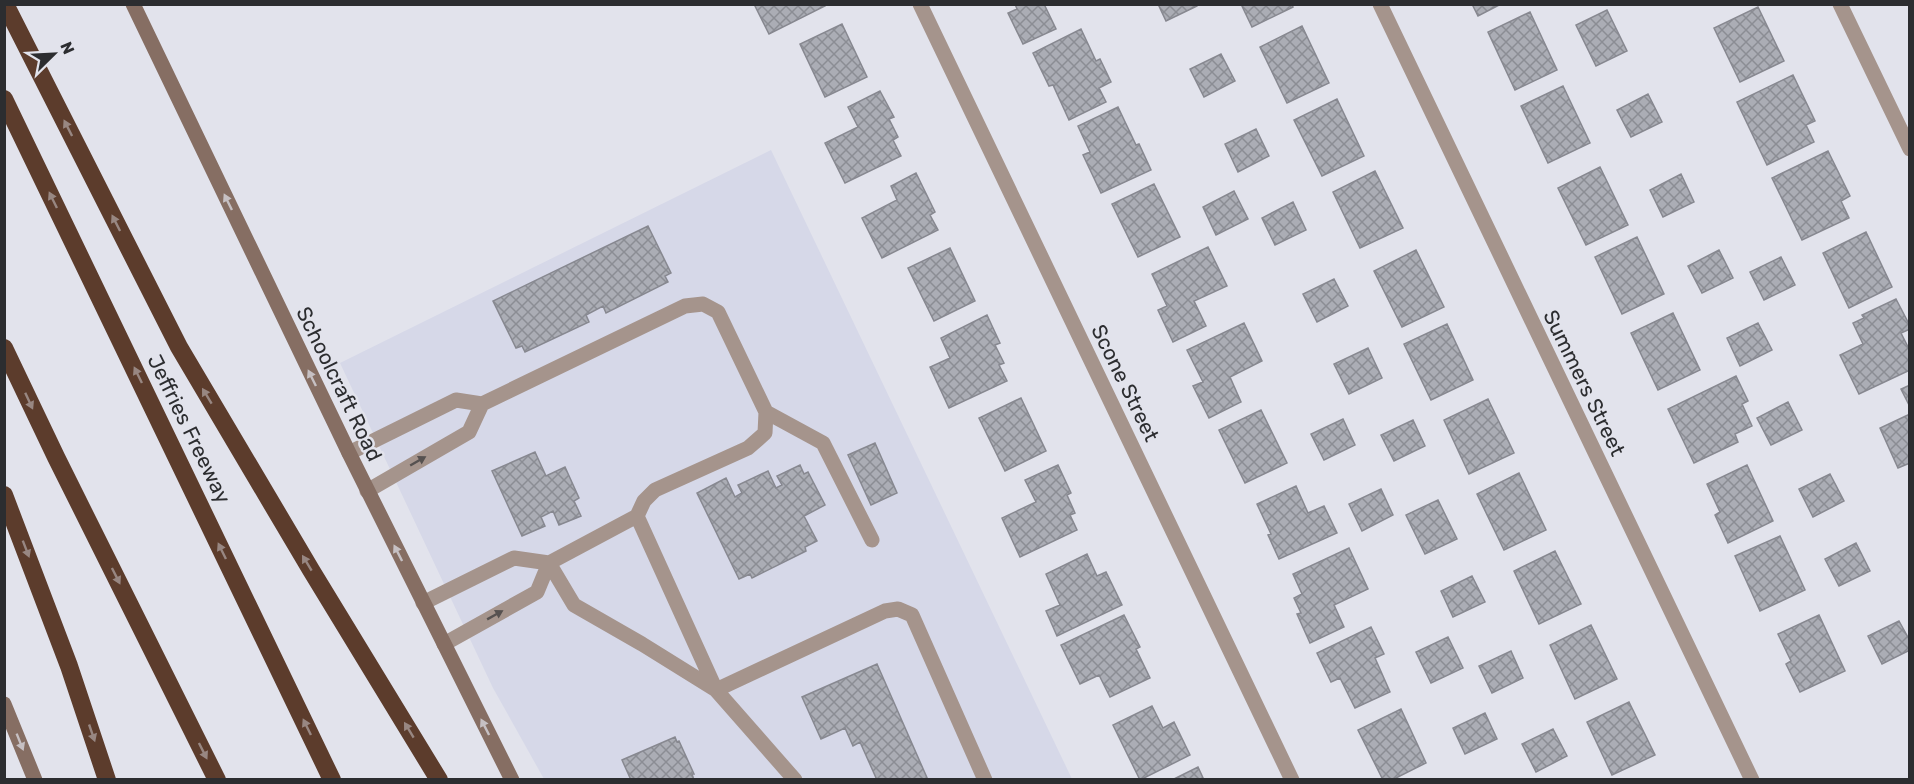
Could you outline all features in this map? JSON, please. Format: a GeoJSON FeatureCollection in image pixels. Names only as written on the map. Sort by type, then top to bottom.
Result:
{"type":"FeatureCollection","features":[{"type":"Feature","properties":{"kind":"highway"},"geometry":{"type":"LineString","coordinates":[[5,4],[178,347],[439,780]]}},
{"type":"Feature","properties":{"kind":"highway","name":"Jeffries Freeway"},"geometry":{"type":"LineString","coordinates":[[4,99],[332,780]]}},
{"type":"Feature","properties":{"kind":"highway"},"geometry":{"type":"LineString","coordinates":[[4,348],[217,780]]}},
{"type":"Feature","properties":{"kind":"highway"},"geometry":{"type":"LineString","coordinates":[[4,495],[69,666],[108,780]]}},
{"type":"Feature","properties":{"kind":"main road","name":"Schoolcraft Road"},"geometry":{"type":"LineString","coordinates":[[133,4],[349,453],[512,780]]}},
{"type":"Feature","properties":{"kind":"main road"},"geometry":{"type":"LineString","coordinates":[[4,704],[35,780]]}},
{"type":"Feature","properties":{"kind":"street","name":"Scone Street"},"geometry":{"type":"LineString","coordinates":[[920,4],[1292,780]]}},
{"type":"Feature","properties":{"kind":"street","name":"Summers Street"},"geometry":{"type":"LineString","coordinates":[[1380,4],[1752,780]]}},
{"type":"Feature","properties":{"kind":"street"},"geometry":{"type":"LineString","coordinates":[[1840,4],[1910,149]]}},
{"type":"Feature","properties":{"kind":"street"},"geometry":{"type":"LineString","coordinates":[[349,453],[456,399],[482,404],[685,306],[703,304],[718,312],[766,412],[765,433],[748,448],[655,490],[644,501],[637,516],[549,563],[514,558],[423,603]]}},
{"type":"Feature","properties":{"kind":"street"},"geometry":{"type":"LineString","coordinates":[[368,491],[469,432],[482,404]]}},
{"type":"Feature","properties":{"kind":"street"},"geometry":{"type":"LineString","coordinates":[[766,412],[823,443],[872,540]]}},
{"type":"Feature","properties":{"kind":"street"},"geometry":{"type":"LineString","coordinates":[[637,516],[716,690],[795,780]]}},
{"type":"Feature","properties":{"kind":"street"},"geometry":{"type":"LineString","coordinates":[[444,644],[537,592],[549,563]]}},
{"type":"Feature","properties":{"kind":"street"},"geometry":{"type":"LineString","coordinates":[[549,563],[574,605],[716,690]]}},
{"type":"Feature","properties":{"kind":"street"},"geometry":{"type":"LineString","coordinates":[[716,690],[885,611],[898,609],[912,615],[985,780]]}},
{"type":"Feature","properties":{"kind":"shaded area"},"geometry":{"type":"Polygon","coordinates":[[[771,150],[1072,779],[544,779],[493,688],[340,363],[771,150]]]}},
{"type":"Feature","properties":{"kind":"building"},"geometry":{"type":"Polygon","coordinates":[[[754,4],[824,4],[825,6],[769,34],[754,4]]]}},
{"type":"Feature","properties":{"kind":"building"},"geometry":{"type":"Polygon","coordinates":[[[1015,4],[1044,4],[1056,29],[1023,44],[1008,13],[1017,9],[1015,4]]]}},
{"type":"Feature","properties":{"kind":"building"},"geometry":{"type":"Polygon","coordinates":[[[1158,4],[1197,4],[1197,6],[1166,21],[1158,4]]]}},
{"type":"Feature","properties":{"kind":"building"},"geometry":{"type":"Polygon","coordinates":[[[1241,4],[1292,4],[1293,7],[1252,27],[1241,4]]]}},
{"type":"Feature","properties":{"kind":"building"},"geometry":{"type":"Polygon","coordinates":[[[1472,4],[1501,4],[1478,16],[1472,4]]]}},
{"type":"Feature","properties":{"kind":"building"},"geometry":{"type":"Polygon","coordinates":[[[1758,7],[1784,61],[1740,82],[1714,28],[1758,7]]]}},
{"type":"Feature","properties":{"kind":"building"},"geometry":{"type":"Polygon","coordinates":[[[1607,10],[1627,51],[1596,66],[1576,25],[1607,10]]]}},
{"type":"Feature","properties":{"kind":"building"},"geometry":{"type":"Polygon","coordinates":[[[1530,12],[1557,70],[1515,90],[1488,32],[1530,12]]]}},
{"type":"Feature","properties":{"kind":"building"},"geometry":{"type":"Polygon","coordinates":[[[842,24],[867,77],[825,97],[800,44],[842,24]]]}},
{"type":"Feature","properties":{"kind":"building"},"geometry":{"type":"Polygon","coordinates":[[[1302,26],[1329,83],[1287,103],[1260,47],[1302,26]]]}},
{"type":"Feature","properties":{"kind":"building"},"geometry":{"type":"Polygon","coordinates":[[[1081,29],[1096,61],[1100,59],[1111,82],[1099,88],[1106,102],[1069,120],[1053,85],[1049,86],[1033,53],[1081,29]]]}},
{"type":"Feature","properties":{"kind":"building"},"geometry":{"type":"Polygon","coordinates":[[[1221,54],[1235,81],[1204,97],[1190,69],[1221,54]]]}},
{"type":"Feature","properties":{"kind":"building"},"geometry":{"type":"Polygon","coordinates":[[[1793,75],[1815,121],[1806,125],[1814,142],[1767,165],[1737,102],[1793,75]]]}},
{"type":"Feature","properties":{"kind":"building"},"geometry":{"type":"Polygon","coordinates":[[[1563,86],[1590,143],[1548,163],[1521,106],[1563,86]]]}},
{"type":"Feature","properties":{"kind":"building"},"geometry":{"type":"Polygon","coordinates":[[[880,91],[894,117],[889,119],[898,137],[893,140],[901,156],[845,183],[825,143],[858,127],[848,107],[880,91]]]}},
{"type":"Feature","properties":{"kind":"building"},"geometry":{"type":"Polygon","coordinates":[[[1648,94],[1662,122],[1631,137],[1617,110],[1648,94]]]}},
{"type":"Feature","properties":{"kind":"building"},"geometry":{"type":"Polygon","coordinates":[[[1337,99],[1364,156],[1322,176],[1294,120],[1337,99]]]}},
{"type":"Feature","properties":{"kind":"building"},"geometry":{"type":"Polygon","coordinates":[[[1118,107],[1151,170],[1101,193],[1083,155],[1090,152],[1078,126],[1118,107]]]}},
{"type":"Feature","properties":{"kind":"building"},"geometry":{"type":"Polygon","coordinates":[[[1256,129],[1269,156],[1238,172],[1225,144],[1256,129]]]}},
{"type":"Feature","properties":{"kind":"building"},"geometry":{"type":"Polygon","coordinates":[[[1828,151],[1850,196],[1841,201],[1849,218],[1802,240],[1772,178],[1828,151]]]}},
{"type":"Feature","properties":{"kind":"building"},"geometry":{"type":"Polygon","coordinates":[[[1600,167],[1628,225],[1586,245],[1558,188],[1600,167]]]}},
{"type":"Feature","properties":{"kind":"building"},"geometry":{"type":"Polygon","coordinates":[[[1375,171],[1403,228],[1360,248],[1333,192],[1375,171]]]}},
{"type":"Feature","properties":{"kind":"building"},"geometry":{"type":"Polygon","coordinates":[[[916,173],[935,212],[930,215],[938,230],[882,258],[862,218],[897,200],[891,186],[916,173]]]}},
{"type":"Feature","properties":{"kind":"building"},"geometry":{"type":"Polygon","coordinates":[[[1681,174],[1694,202],[1663,217],[1650,190],[1681,174]]]}},
{"type":"Feature","properties":{"kind":"building"},"geometry":{"type":"Polygon","coordinates":[[[1154,184],[1180,237],[1138,257],[1112,204],[1154,184]]]}},
{"type":"Feature","properties":{"kind":"building"},"geometry":{"type":"Polygon","coordinates":[[[1234,191],[1248,219],[1216,235],[1203,207],[1234,191]]]}},
{"type":"Feature","properties":{"kind":"building"},"geometry":{"type":"Polygon","coordinates":[[[1293,202],[1306,230],[1275,245],[1262,218],[1293,202]]]}},
{"type":"Feature","properties":{"kind":"building"},"geometry":{"type":"Polygon","coordinates":[[[648,226],[671,273],[665,276],[668,282],[606,313],[603,306],[586,315],[589,322],[525,352],[522,346],[516,348],[493,301],[648,226]]]}},
{"type":"Feature","properties":{"kind":"building"},"geometry":{"type":"Polygon","coordinates":[[[1866,232],[1892,287],[1849,308],[1823,253],[1866,232]]]}},
{"type":"Feature","properties":{"kind":"building"},"geometry":{"type":"Polygon","coordinates":[[[1637,237],[1664,294],[1622,314],[1595,257],[1637,237]]]}},
{"type":"Feature","properties":{"kind":"building"},"geometry":{"type":"Polygon","coordinates":[[[1208,247],[1227,286],[1194,301],[1206,326],[1173,342],[1158,310],[1167,306],[1152,274],[1208,247]]]}},
{"type":"Feature","properties":{"kind":"building"},"geometry":{"type":"Polygon","coordinates":[[[950,248],[975,301],[934,321],[908,268],[950,248]]]}},
{"type":"Feature","properties":{"kind":"building"},"geometry":{"type":"Polygon","coordinates":[[[1416,250],[1444,307],[1402,327],[1374,271],[1416,250]]]}},
{"type":"Feature","properties":{"kind":"building"},"geometry":{"type":"Polygon","coordinates":[[[1719,250],[1733,278],[1702,293],[1688,266],[1719,250]]]}},
{"type":"Feature","properties":{"kind":"building"},"geometry":{"type":"Polygon","coordinates":[[[1781,257],[1795,285],[1764,300],[1750,272],[1781,257]]]}},
{"type":"Feature","properties":{"kind":"building"},"geometry":{"type":"Polygon","coordinates":[[[1334,279],[1348,306],[1317,322],[1303,294],[1334,279]]]}},
{"type":"Feature","properties":{"kind":"building"},"geometry":{"type":"Polygon","coordinates":[[[1896,299],[1910,326],[1910,329],[1901,333],[1910,351],[1910,370],[1859,394],[1840,355],[1863,344],[1853,323],[1864,318],[1862,315],[1896,299]]]}},
{"type":"Feature","properties":{"kind":"building"},"geometry":{"type":"Polygon","coordinates":[[[1673,313],[1700,370],[1658,390],[1631,333],[1673,313]]]}},
{"type":"Feature","properties":{"kind":"building"},"geometry":{"type":"Polygon","coordinates":[[[987,315],[1000,343],[995,345],[1004,363],[999,365],[1007,381],[949,408],[930,367],[950,358],[941,338],[987,315]]]}},
{"type":"Feature","properties":{"kind":"building"},"geometry":{"type":"Polygon","coordinates":[[[1244,323],[1262,361],[1230,377],[1241,402],[1209,418],[1193,386],[1203,382],[1187,350],[1244,323]]]}},
{"type":"Feature","properties":{"kind":"building"},"geometry":{"type":"Polygon","coordinates":[[[1758,323],[1772,350],[1740,366],[1727,338],[1758,323]]]}},
{"type":"Feature","properties":{"kind":"building"},"geometry":{"type":"Polygon","coordinates":[[[1447,324],[1473,380],[1431,400],[1404,344],[1447,324]]]}},
{"type":"Feature","properties":{"kind":"building"},"geometry":{"type":"Polygon","coordinates":[[[1368,348],[1382,378],[1349,394],[1334,364],[1368,348]]]}},
{"type":"Feature","properties":{"kind":"building"},"geometry":{"type":"Polygon","coordinates":[[[1736,376],[1748,401],[1742,404],[1752,426],[1735,434],[1738,442],[1694,463],[1668,409],[1736,376]]]}},
{"type":"Feature","properties":{"kind":"building"},"geometry":{"type":"Polygon","coordinates":[[[1910,385],[1910,407],[1901,389],[1910,385]]]}},
{"type":"Feature","properties":{"kind":"building"},"geometry":{"type":"Polygon","coordinates":[[[1021,398],[1046,451],[1005,471],[979,418],[1021,398]]]}},
{"type":"Feature","properties":{"kind":"building"},"geometry":{"type":"Polygon","coordinates":[[[1488,399],[1514,453],[1469,474],[1444,420],[1488,399]]]}},
{"type":"Feature","properties":{"kind":"building"},"geometry":{"type":"Polygon","coordinates":[[[1788,402],[1802,430],[1771,445],[1757,418],[1788,402]]]}},
{"type":"Feature","properties":{"kind":"building"},"geometry":{"type":"Polygon","coordinates":[[[1261,410],[1287,463],[1245,483],[1219,430],[1261,410]]]}},
{"type":"Feature","properties":{"kind":"building"},"geometry":{"type":"Polygon","coordinates":[[[1910,414],[1910,463],[1898,468],[1880,428],[1910,414]]]}},
{"type":"Feature","properties":{"kind":"building"},"geometry":{"type":"Polygon","coordinates":[[[1343,419],[1355,445],[1324,460],[1311,434],[1343,419]]]}},
{"type":"Feature","properties":{"kind":"building"},"geometry":{"type":"Polygon","coordinates":[[[1413,420],[1425,446],[1394,461],[1381,435],[1413,420]]]}},
{"type":"Feature","properties":{"kind":"building"},"geometry":{"type":"Polygon","coordinates":[[[875,443],[897,493],[871,505],[848,455],[875,443]]]}},
{"type":"Feature","properties":{"kind":"building"},"geometry":{"type":"Polygon","coordinates":[[[535,452],[546,476],[565,467],[579,498],[574,501],[581,516],[559,525],[553,511],[541,517],[545,526],[522,536],[492,471],[535,452]]]}},
{"type":"Feature","properties":{"kind":"building"},"geometry":{"type":"Polygon","coordinates":[[[800,465],[804,474],[808,472],[825,505],[804,516],[817,541],[805,547],[806,551],[752,578],[750,574],[739,579],[697,493],[726,478],[735,497],[742,493],[738,485],[768,471],[776,488],[782,485],[777,476],[800,465]]]}},
{"type":"Feature","properties":{"kind":"building"},"geometry":{"type":"Polygon","coordinates":[[[1058,465],[1071,493],[1067,495],[1075,513],[1070,515],[1077,530],[1020,557],[1002,518],[1036,502],[1025,480],[1058,465]]]}},
{"type":"Feature","properties":{"kind":"building"},"geometry":{"type":"Polygon","coordinates":[[[1747,465],[1773,521],[1728,543],[1715,515],[1720,512],[1707,484],[1747,465]]]}},
{"type":"Feature","properties":{"kind":"building"},"geometry":{"type":"Polygon","coordinates":[[[1519,473],[1546,530],[1504,550],[1477,494],[1519,473]]]}},
{"type":"Feature","properties":{"kind":"building"},"geometry":{"type":"Polygon","coordinates":[[[1830,474],[1844,501],[1813,517],[1799,489],[1830,474]]]}},
{"type":"Feature","properties":{"kind":"building"},"geometry":{"type":"Polygon","coordinates":[[[1296,486],[1308,513],[1324,506],[1337,533],[1279,559],[1268,535],[1271,534],[1257,504],[1296,486]]]}},
{"type":"Feature","properties":{"kind":"building"},"geometry":{"type":"Polygon","coordinates":[[[1381,489],[1393,515],[1362,531],[1349,504],[1381,489]]]}},
{"type":"Feature","properties":{"kind":"building"},"geometry":{"type":"Polygon","coordinates":[[[1438,500],[1457,539],[1425,554],[1406,515],[1438,500]]]}},
{"type":"Feature","properties":{"kind":"building"},"geometry":{"type":"Polygon","coordinates":[[[1780,536],[1805,590],[1760,611],[1735,556],[1780,536]]]}},
{"type":"Feature","properties":{"kind":"building"},"geometry":{"type":"Polygon","coordinates":[[[1856,543],[1870,571],[1839,586],[1825,559],[1856,543]]]}},
{"type":"Feature","properties":{"kind":"building"},"geometry":{"type":"Polygon","coordinates":[[[1349,548],[1368,589],[1334,605],[1344,627],[1310,643],[1297,614],[1301,613],[1294,598],[1302,594],[1293,574],[1349,548]]]}},
{"type":"Feature","properties":{"kind":"building"},"geometry":{"type":"Polygon","coordinates":[[[1555,551],[1581,604],[1539,624],[1514,571],[1555,551]]]}},
{"type":"Feature","properties":{"kind":"building"},"geometry":{"type":"Polygon","coordinates":[[[1087,554],[1097,576],[1106,572],[1122,605],[1057,636],[1046,611],[1060,605],[1046,574],[1087,554]]]}},
{"type":"Feature","properties":{"kind":"building"},"geometry":{"type":"Polygon","coordinates":[[[1472,576],[1485,602],[1453,617],[1441,591],[1472,576]]]}},
{"type":"Feature","properties":{"kind":"building"},"geometry":{"type":"Polygon","coordinates":[[[1124,615],[1140,647],[1136,649],[1150,678],[1110,697],[1099,675],[1080,684],[1061,645],[1124,615]]]}},
{"type":"Feature","properties":{"kind":"building"},"geometry":{"type":"Polygon","coordinates":[[[1819,615],[1845,671],[1800,692],[1786,664],[1791,661],[1778,634],[1819,615]]]}},
{"type":"Feature","properties":{"kind":"building"},"geometry":{"type":"Polygon","coordinates":[[[1899,621],[1910,641],[1910,650],[1882,664],[1868,636],[1899,621]]]}},
{"type":"Feature","properties":{"kind":"building"},"geometry":{"type":"Polygon","coordinates":[[[1591,625],[1617,679],[1575,699],[1550,645],[1591,625]]]}},
{"type":"Feature","properties":{"kind":"building"},"geometry":{"type":"Polygon","coordinates":[[[1371,627],[1384,654],[1375,658],[1390,692],[1355,708],[1340,678],[1331,682],[1317,653],[1371,627]]]}},
{"type":"Feature","properties":{"kind":"building"},"geometry":{"type":"Polygon","coordinates":[[[1448,637],[1463,668],[1431,683],[1416,652],[1448,637]]]}},
{"type":"Feature","properties":{"kind":"building"},"geometry":{"type":"Polygon","coordinates":[[[1511,651],[1523,678],[1492,693],[1479,666],[1511,651]]]}},
{"type":"Feature","properties":{"kind":"building"},"geometry":{"type":"Polygon","coordinates":[[[877,664],[928,780],[877,780],[860,742],[853,746],[845,728],[821,739],[802,697],[877,664]]]}},
{"type":"Feature","properties":{"kind":"building"},"geometry":{"type":"Polygon","coordinates":[[[1629,702],[1655,755],[1612,775],[1587,722],[1629,702]]]}},
{"type":"Feature","properties":{"kind":"building"},"geometry":{"type":"Polygon","coordinates":[[[1152,706],[1163,728],[1174,722],[1190,755],[1140,780],[1113,725],[1152,706]]]}},
{"type":"Feature","properties":{"kind":"building"},"geometry":{"type":"Polygon","coordinates":[[[1401,709],[1426,763],[1392,780],[1383,780],[1358,730],[1401,709]]]}},
{"type":"Feature","properties":{"kind":"building"},"geometry":{"type":"Polygon","coordinates":[[[1485,713],[1497,739],[1465,754],[1453,728],[1485,713]]]}},
{"type":"Feature","properties":{"kind":"building"},"geometry":{"type":"Polygon","coordinates":[[[1553,729],[1567,756],[1536,772],[1522,744],[1553,729]]]}},
{"type":"Feature","properties":{"kind":"building"},"geometry":{"type":"Polygon","coordinates":[[[675,737],[694,774],[692,774],[694,780],[631,780],[622,760],[675,737]]]}},
{"type":"Feature","properties":{"kind":"building"},"geometry":{"type":"Polygon","coordinates":[[[1198,767],[1204,780],[1172,780],[1198,767]]]}}]}
